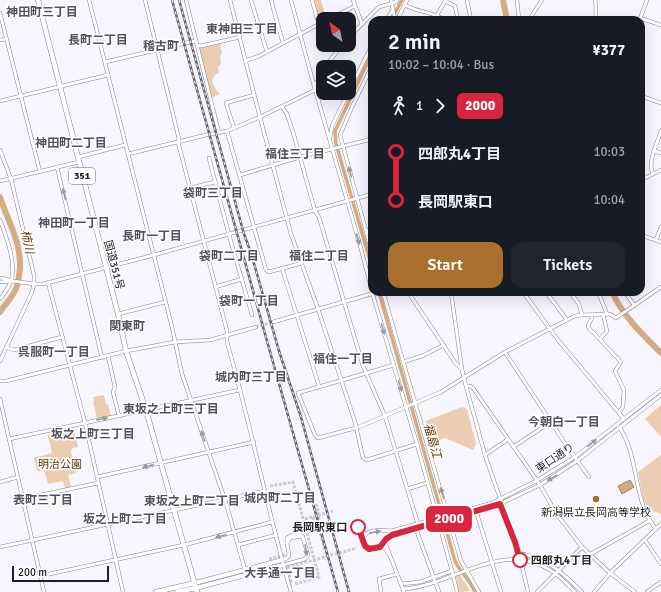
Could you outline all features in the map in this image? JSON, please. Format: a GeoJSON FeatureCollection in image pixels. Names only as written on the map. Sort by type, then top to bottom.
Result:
{"type":"FeatureCollection","features":[{"type":"Feature","properties":{"kind":"highway","name":"国道351号"},"geometry":{"type":"LineString","coordinates":[[38,0],[118,314],[126,351],[146,410],[160,463]]}},
{"type":"Feature","properties":{"kind":"highway","name":"351"},"geometry":{"type":"LineString","coordinates":[[160,463],[196,588]]}},
{"type":"Feature","properties":{"kind":"highway"},"geometry":{"type":"LineString","coordinates":[[156,592],[196,588]]}},
{"type":"Feature","properties":{"kind":"highway"},"geometry":{"type":"LineString","coordinates":[[177,592],[196,588]]}},
{"type":"Feature","properties":{"kind":"main road"},"geometry":{"type":"LineString","coordinates":[[196,588],[245,570],[282,560]]}},
{"type":"Feature","properties":{"kind":"main road"},"geometry":{"type":"LineString","coordinates":[[196,588],[283,565]]}},
{"type":"Feature","properties":{"kind":"street"},"geometry":{"type":"LineString","coordinates":[[95,0],[90,1],[125,145],[154,255],[182,374],[235,533],[245,570]]}},
{"type":"Feature","properties":{"kind":"street"},"geometry":{"type":"LineString","coordinates":[[144,0],[227,336],[227,342],[254,442],[272,522],[291,592]]}},
{"type":"Feature","properties":{"kind":"street"},"geometry":{"type":"LineString","coordinates":[[186,0],[195,41],[220,133]]}},
{"type":"Feature","properties":{"kind":"street"},"geometry":{"type":"LineString","coordinates":[[230,0],[291,234],[318,309],[356,427],[361,451],[365,460],[367,460],[417,444]]}},
{"type":"Feature","properties":{"kind":"street"},"geometry":{"type":"LineString","coordinates":[[252,0],[266,52]]}},
{"type":"Feature","properties":{"kind":"street"},"geometry":{"type":"LineString","coordinates":[[271,0],[284,43]]}},
{"type":"Feature","properties":{"kind":"street"},"geometry":{"type":"LineString","coordinates":[[291,0],[330,144],[333,148],[368,271]]}},
{"type":"Feature","properties":{"kind":"street"},"geometry":{"type":"LineString","coordinates":[[312,0],[316,14]]}},
{"type":"Feature","properties":{"kind":"street"},"geometry":{"type":"LineString","coordinates":[[354,0],[362,24]]}},
{"type":"Feature","properties":{"kind":"street"},"geometry":{"type":"LineString","coordinates":[[370,16],[379,7],[392,1],[396,2],[397,0]]}},
{"type":"Feature","properties":{"kind":"street"},"geometry":{"type":"LineString","coordinates":[[398,16],[407,0]]}},
{"type":"Feature","properties":{"kind":"street"},"geometry":{"type":"LineString","coordinates":[[467,0],[470,16]]}},
{"type":"Feature","properties":{"kind":"street"},"geometry":{"type":"LineString","coordinates":[[517,0],[519,16]]}},
{"type":"Feature","properties":{"kind":"street"},"geometry":{"type":"LineString","coordinates":[[532,16],[542,0]]}},
{"type":"Feature","properties":{"kind":"street"},"geometry":{"type":"LineString","coordinates":[[595,0],[597,6],[595,16]]}},
{"type":"Feature","properties":{"kind":"street"},"geometry":{"type":"LineString","coordinates":[[641,16],[647,0]]}},
{"type":"Feature","properties":{"kind":"street"},"geometry":{"type":"LineString","coordinates":[[392,1],[394,16]]}},
{"type":"Feature","properties":{"kind":"street"},"geometry":{"type":"LineString","coordinates":[[437,14],[446,1],[455,6],[457,16]]}},
{"type":"Feature","properties":{"kind":"street"},"geometry":{"type":"LineString","coordinates":[[404,5],[412,9],[437,14],[440,16]]}},
{"type":"Feature","properties":{"kind":"street"},"geometry":{"type":"LineString","coordinates":[[343,12],[355,6]]}},
{"type":"Feature","properties":{"kind":"street"},"geometry":{"type":"LineString","coordinates":[[390,16],[393,12]]}},
{"type":"Feature","properties":{"kind":"street"},"geometry":{"type":"LineString","coordinates":[[0,13],[40,172]]}},
{"type":"Feature","properties":{"kind":"street"},"geometry":{"type":"LineString","coordinates":[[356,30],[368,18]]}},
{"type":"Feature","properties":{"kind":"street"},"geometry":{"type":"LineString","coordinates":[[645,20],[661,25]]}},
{"type":"Feature","properties":{"kind":"street"},"geometry":{"type":"LineString","coordinates":[[245,61],[255,58],[316,26]]}},
{"type":"Feature","properties":{"kind":"street"},"geometry":{"type":"LineString","coordinates":[[197,45],[201,46],[240,37]]}},
{"type":"Feature","properties":{"kind":"street"},"geometry":{"type":"LineString","coordinates":[[0,40],[6,39]]}},
{"type":"Feature","properties":{"kind":"street"},"geometry":{"type":"LineString","coordinates":[[105,62],[195,41]]}},
{"type":"Feature","properties":{"kind":"street"},"geometry":{"type":"LineString","coordinates":[[330,60],[337,52]]}},
{"type":"Feature","properties":{"kind":"street"},"geometry":{"type":"LineString","coordinates":[[356,76],[368,52]]}},
{"type":"Feature","properties":{"kind":"street"},"geometry":{"type":"LineString","coordinates":[[0,102],[108,75]]}},
{"type":"Feature","properties":{"kind":"street"},"geometry":{"type":"LineString","coordinates":[[368,75],[341,132],[340,138],[368,238]]}},
{"type":"Feature","properties":{"kind":"street"},"geometry":{"type":"LineString","coordinates":[[128,154],[227,131],[260,117],[315,88]]}},
{"type":"Feature","properties":{"kind":"street"},"geometry":{"type":"LineString","coordinates":[[234,128],[226,103],[254,95]]}},
{"type":"Feature","properties":{"kind":"street"},"geometry":{"type":"LineString","coordinates":[[645,97],[661,103]]}},
{"type":"Feature","properties":{"kind":"street"},"geometry":{"type":"LineString","coordinates":[[330,144],[332,126],[344,100]]}},
{"type":"Feature","properties":{"kind":"street"},"geometry":{"type":"LineString","coordinates":[[282,106],[287,114],[315,210],[319,217],[366,373],[385,416],[438,592]]}},
{"type":"Feature","properties":{"kind":"street"},"geometry":{"type":"LineString","coordinates":[[227,131],[266,270],[269,272],[302,263]]}},
{"type":"Feature","properties":{"kind":"street"},"geometry":{"type":"LineString","coordinates":[[653,174],[650,167],[661,131]]}},
{"type":"Feature","properties":{"kind":"street"},"geometry":{"type":"LineString","coordinates":[[240,175],[300,157],[368,140]]}},
{"type":"Feature","properties":{"kind":"street"},"geometry":{"type":"LineString","coordinates":[[0,181],[40,172],[125,145]]}},
{"type":"Feature","properties":{"kind":"street"},"geometry":{"type":"LineString","coordinates":[[0,150],[11,179],[34,275],[32,292],[0,361]]}},
{"type":"Feature","properties":{"kind":"street"},"geometry":{"type":"LineString","coordinates":[[655,151],[661,153]]}},
{"type":"Feature","properties":{"kind":"street"},"geometry":{"type":"LineString","coordinates":[[209,158],[252,316]]}},
{"type":"Feature","properties":{"kind":"street"},"geometry":{"type":"LineString","coordinates":[[57,167],[102,358]]}},
{"type":"Feature","properties":{"kind":"street"},"geometry":{"type":"LineString","coordinates":[[645,178],[661,170]]}},
{"type":"Feature","properties":{"kind":"street"},"geometry":{"type":"LineString","coordinates":[[190,188],[215,182]]}},
{"type":"Feature","properties":{"kind":"street"},"geometry":{"type":"LineString","coordinates":[[0,278],[34,284],[48,282],[204,242],[368,195]]}},
{"type":"Feature","properties":{"kind":"street"},"geometry":{"type":"LineString","coordinates":[[0,220],[6,234],[13,274],[12,281],[0,299]]}},
{"type":"Feature","properties":{"kind":"street"},"geometry":{"type":"LineString","coordinates":[[365,227],[368,232]]}},
{"type":"Feature","properties":{"kind":"street"},"geometry":{"type":"LineString","coordinates":[[656,240],[661,227]]}},
{"type":"Feature","properties":{"kind":"street"},"geometry":{"type":"LineString","coordinates":[[645,236],[661,242]]}},
{"type":"Feature","properties":{"kind":"street"},"geometry":{"type":"LineString","coordinates":[[282,268],[319,386]]}},
{"type":"Feature","properties":{"kind":"street"},"geometry":{"type":"LineString","coordinates":[[215,287],[242,279]]}},
{"type":"Feature","properties":{"kind":"street"},"geometry":{"type":"LineString","coordinates":[[0,282],[12,281]]}},
{"type":"Feature","properties":{"kind":"street"},"geometry":{"type":"LineString","coordinates":[[48,282],[85,423],[123,592]]}},
{"type":"Feature","properties":{"kind":"street"},"geometry":{"type":"LineString","coordinates":[[394,365],[298,392],[315,435],[318,438],[356,427],[441,392],[505,352],[549,328],[575,316],[612,314],[616,318],[661,287]]}},
{"type":"Feature","properties":{"kind":"street"},"geometry":{"type":"LineString","coordinates":[[272,322],[368,294]]}},
{"type":"Feature","properties":{"kind":"street"},"geometry":{"type":"LineString","coordinates":[[375,296],[427,483],[439,520],[452,571],[455,575],[457,592]]}},
{"type":"Feature","properties":{"kind":"street"},"geometry":{"type":"LineString","coordinates":[[384,296],[414,404],[461,561],[479,592]]}},
{"type":"Feature","properties":{"kind":"street"},"geometry":{"type":"LineString","coordinates":[[411,296],[456,364],[462,370]]}},
{"type":"Feature","properties":{"kind":"street"},"geometry":{"type":"LineString","coordinates":[[452,296],[462,370],[466,386],[500,504],[519,553],[528,592]]}},
{"type":"Feature","properties":{"kind":"street"},"geometry":{"type":"LineString","coordinates":[[526,296],[549,328],[626,422]]}},
{"type":"Feature","properties":{"kind":"street"},"geometry":{"type":"LineString","coordinates":[[549,296],[567,320]]}},
{"type":"Feature","properties":{"kind":"street"},"geometry":{"type":"LineString","coordinates":[[573,296],[579,304],[582,315]]}},
{"type":"Feature","properties":{"kind":"street"},"geometry":{"type":"LineString","coordinates":[[600,296],[605,314],[607,331],[600,339]]}},
{"type":"Feature","properties":{"kind":"street"},"geometry":{"type":"LineString","coordinates":[[628,296],[633,305]]}},
{"type":"Feature","properties":{"kind":"street"},"geometry":{"type":"LineString","coordinates":[[118,314],[165,302]]}},
{"type":"Feature","properties":{"kind":"street"},"geometry":{"type":"LineString","coordinates":[[592,315],[592,319],[588,325],[621,362],[615,371],[624,390],[623,407],[619,412]]}},
{"type":"Feature","properties":{"kind":"street"},"geometry":{"type":"LineString","coordinates":[[0,381],[6,381],[126,351],[175,342],[202,342],[256,327]]}},
{"type":"Feature","properties":{"kind":"street"},"geometry":{"type":"LineString","coordinates":[[6,347],[14,350],[62,337]]}},
{"type":"Feature","properties":{"kind":"street"},"geometry":{"type":"LineString","coordinates":[[403,362],[422,356],[444,346]]}},
{"type":"Feature","properties":{"kind":"street"},"geometry":{"type":"LineString","coordinates":[[505,352],[589,477]]}},
{"type":"Feature","properties":{"kind":"street"},"geometry":{"type":"LineString","coordinates":[[108,356],[115,387],[114,392],[119,416]]}},
{"type":"Feature","properties":{"kind":"street"},"geometry":{"type":"LineString","coordinates":[[466,386],[473,388],[507,440],[540,485],[563,523],[582,547],[610,573],[635,592]]}},
{"type":"Feature","properties":{"kind":"street"},"geometry":{"type":"LineString","coordinates":[[9,439],[240,390]]}},
{"type":"Feature","properties":{"kind":"street","name":"東口通り"},"geometry":{"type":"LineString","coordinates":[[448,517],[492,503],[536,481],[575,457],[623,418],[661,390]]}},
{"type":"Feature","properties":{"kind":"street","name":"東口通り"},"geometry":{"type":"LineString","coordinates":[[448,517],[500,504],[540,485],[577,461],[661,395]]}},
{"type":"Feature","properties":{"kind":"street"},"geometry":{"type":"LineString","coordinates":[[0,399],[44,592]]}},
{"type":"Feature","properties":{"kind":"street"},"geometry":{"type":"LineString","coordinates":[[0,418],[4,417]]}},
{"type":"Feature","properties":{"kind":"street"},"geometry":{"type":"LineString","coordinates":[[513,447],[551,422]]}},
{"type":"Feature","properties":{"kind":"street"},"geometry":{"type":"LineString","coordinates":[[620,427],[626,437],[641,497],[649,521],[656,529]]}},
{"type":"Feature","properties":{"kind":"street"},"geometry":{"type":"LineString","coordinates":[[485,455],[507,440]]}},
{"type":"Feature","properties":{"kind":"street"},"geometry":{"type":"LineString","coordinates":[[98,477],[254,442]]}},
{"type":"Feature","properties":{"kind":"street"},"geometry":{"type":"LineString","coordinates":[[0,482],[18,477]]}},
{"type":"Feature","properties":{"kind":"street"},"geometry":{"type":"LineString","coordinates":[[22,499],[98,483]]}},
{"type":"Feature","properties":{"kind":"street"},"geometry":{"type":"LineString","coordinates":[[407,489],[427,483]]}},
{"type":"Feature","properties":{"kind":"street"},"geometry":{"type":"LineString","coordinates":[[0,547],[265,491]]}},
{"type":"Feature","properties":{"kind":"street"},"geometry":{"type":"LineString","coordinates":[[476,511],[501,592]]}},
{"type":"Feature","properties":{"kind":"street"},"geometry":{"type":"LineString","coordinates":[[386,539],[392,535],[418,528],[448,517]]}},
{"type":"Feature","properties":{"kind":"street"},"geometry":{"type":"LineString","coordinates":[[391,557],[384,547],[367,549],[363,539],[365,535],[381,530],[391,531],[418,523],[439,520]]}},
{"type":"Feature","properties":{"kind":"street"},"geometry":{"type":"LineString","coordinates":[[589,555],[649,521]]}},
{"type":"Feature","properties":{"kind":"street"},"geometry":{"type":"LineString","coordinates":[[40,576],[184,545],[235,533],[272,522]]}},
{"type":"Feature","properties":{"kind":"street"},"geometry":{"type":"LineString","coordinates":[[594,592],[610,573],[661,525]]}},
{"type":"Feature","properties":{"kind":"street"},"geometry":{"type":"LineString","coordinates":[[298,526],[304,526]]}},
{"type":"Feature","properties":{"kind":"street"},"geometry":{"type":"LineString","coordinates":[[380,547],[391,531]]}},
{"type":"Feature","properties":{"kind":"street"},"geometry":{"type":"LineString","coordinates":[[238,545],[276,535]]}},
{"type":"Feature","properties":{"kind":"street"},"geometry":{"type":"LineString","coordinates":[[282,560],[289,557],[287,543],[290,538],[299,536],[303,538],[308,555],[307,558],[283,565]]}},
{"type":"Feature","properties":{"kind":"street"},"geometry":{"type":"LineString","coordinates":[[386,539],[403,590],[416,588],[435,582],[491,561],[505,559],[536,563],[556,574],[575,592]]}},
{"type":"Feature","properties":{"kind":"street"},"geometry":{"type":"LineString","coordinates":[[645,540],[661,564]]}},
{"type":"Feature","properties":{"kind":"street"},"geometry":{"type":"LineString","coordinates":[[539,592],[582,547]]}},
{"type":"Feature","properties":{"kind":"street"},"geometry":{"type":"LineString","coordinates":[[519,553],[546,561],[559,570],[582,592]]}},
{"type":"Feature","properties":{"kind":"street"},"geometry":{"type":"LineString","coordinates":[[401,584],[420,582],[452,571]]}},
{"type":"Feature","properties":{"kind":"street"},"geometry":{"type":"LineString","coordinates":[[381,592],[378,579],[397,574]]}},
{"type":"Feature","properties":{"kind":"street"},"geometry":{"type":"LineString","coordinates":[[647,592],[661,582]]}},
{"type":"Feature","properties":{"kind":"green space"},"geometry":{"type":"Polygon","coordinates":[[[314,0],[321,0],[324,12],[317,12],[314,0]]]}},
{"type":"Feature","properties":{"kind":"green space"},"geometry":{"type":"Polygon","coordinates":[[[220,43],[222,54],[220,56],[221,64],[218,67],[219,73],[215,75],[212,80],[214,86],[220,94],[211,98],[199,48],[220,43]]]}},
{"type":"Feature","properties":{"kind":"green space"},"geometry":{"type":"Polygon","coordinates":[[[104,395],[111,416],[97,419],[93,397],[104,395]]]}},
{"type":"Feature","properties":{"kind":"green space"},"geometry":{"type":"Polygon","coordinates":[[[661,405],[661,437],[645,419],[661,405]]]}},
{"type":"Feature","properties":{"kind":"green space"},"geometry":{"type":"Polygon","coordinates":[[[462,407],[467,409],[476,444],[473,450],[445,438],[432,442],[426,421],[462,407]]]}},
{"type":"Feature","properties":{"kind":"green space","name":"明治公園"},"geometry":{"type":"Polygon","coordinates":[[[74,429],[78,447],[73,448],[71,451],[76,473],[68,475],[71,487],[65,489],[63,481],[48,484],[44,470],[37,471],[34,458],[52,453],[48,435],[74,429]]]}},
{"type":"Feature","properties":{"kind":"green space"},"geometry":{"type":"Polygon","coordinates":[[[661,455],[661,514],[648,509],[643,498],[638,472],[661,455]]]}},
{"type":"Feature","properties":{"kind":"green space"},"geometry":{"type":"Polygon","coordinates":[[[460,575],[470,591],[459,592],[456,576],[460,575]]]}},
{"type":"Feature","properties":{"kind":"shaded area"},"geometry":{"type":"Polygon","coordinates":[[[630,480],[634,487],[622,494],[618,486],[630,480]]]}},
{"type":"Feature","properties":{"kind":"waterway","name":"福島江"},"geometry":{"type":"LineString","coordinates":[[393,16],[402,0]]}},
{"type":"Feature","properties":{"kind":"waterway"},"geometry":{"type":"LineString","coordinates":[[503,0],[506,16]]}},
{"type":"Feature","properties":{"kind":"waterway","name":"福島江"},"geometry":{"type":"LineString","coordinates":[[368,61],[335,131],[336,144],[368,253]]}},
{"type":"Feature","properties":{"kind":"waterway","name":"柿川"},"geometry":{"type":"LineString","coordinates":[[0,197],[16,240],[20,258],[20,268],[16,290],[0,312]]}},
{"type":"Feature","properties":{"kind":"waterway","name":"福島江"},"geometry":{"type":"LineString","coordinates":[[380,296],[455,561],[475,592]]}},
{"type":"Feature","properties":{"kind":"waterway"},"geometry":{"type":"LineString","coordinates":[[614,296],[622,309],[640,332],[661,353]]}},
{"type":"Feature","properties":{"kind":"waterway"},"geometry":{"type":"LineString","coordinates":[[529,558],[539,561]]}},
{"type":"Feature","properties":{"kind":"tunnel"},"geometry":{"type":"LineString","coordinates":[[256,327],[273,322]]}},
{"type":"Feature","properties":{"kind":"tunnel"},"geometry":{"type":"LineString","coordinates":[[270,486],[293,482],[319,577],[295,584]]}},
{"type":"Feature","properties":{"kind":"tunnel"},"geometry":{"type":"LineString","coordinates":[[316,504],[319,513]]}},
{"type":"Feature","properties":{"kind":"tunnel"},"geometry":{"type":"LineString","coordinates":[[322,514],[333,511]]}},
{"type":"Feature","properties":{"kind":"tunnel"},"geometry":{"type":"LineString","coordinates":[[313,517],[315,525],[320,524],[318,512]]}},
{"type":"Feature","properties":{"kind":"tunnel"},"geometry":{"type":"LineString","coordinates":[[305,519],[323,514]]}},
{"type":"Feature","properties":{"kind":"tunnel"},"geometry":{"type":"LineString","coordinates":[[297,520],[298,525]]}},
{"type":"Feature","properties":{"kind":"tunnel"},"geometry":{"type":"LineString","coordinates":[[318,525],[327,557]]}},
{"type":"Feature","properties":{"kind":"tunnel"},"geometry":{"type":"LineString","coordinates":[[274,571],[357,548]]}},
{"type":"Feature","properties":{"kind":"tunnel"},"geometry":{"type":"LineString","coordinates":[[269,559],[284,555],[291,582],[289,592]]}},
{"type":"Feature","properties":{"kind":"railway"},"geometry":{"type":"LineString","coordinates":[[172,0],[338,592]]}},
{"type":"Feature","properties":{"kind":"railway"},"geometry":{"type":"LineString","coordinates":[[179,0],[244,234],[251,253],[279,351],[301,417],[349,592]]}},
{"type":"Feature","properties":{"kind":"bus line","name":"2000"},"geometry":{"type":"LineString","coordinates":[[358,527],[365,546],[369,549],[380,547],[388,537],[392,535],[500,504],[511,530],[520,560]]}},
{"type":"Feature","properties":{"kind":"place","name":"新潟県立長岡高等学校"},"geometry":{"type":"Point","coordinates":[596,499]}},
{"type":"Feature","properties":{"kind":"place","name":"長岡駅東口"},"geometry":{"type":"Point","coordinates":[358,527]}},
{"type":"Feature","properties":{"kind":"place","name":"四郎丸4丁目"},"geometry":{"type":"Point","coordinates":[520,560]}},
{"type":"Feature","properties":{"kind":"district","name":"神田町三丁目"},"geometry":{"type":"Point","coordinates":[42,12]}},
{"type":"Feature","properties":{"kind":"district","name":"東神田三丁目"},"geometry":{"type":"Point","coordinates":[242,29]}},
{"type":"Feature","properties":{"kind":"district","name":"長町二丁目"},"geometry":{"type":"Point","coordinates":[98,40]}},
{"type":"Feature","properties":{"kind":"district","name":"稽古町"},"geometry":{"type":"Point","coordinates":[161,46]}},
{"type":"Feature","properties":{"kind":"district","name":"神田町二丁目"},"geometry":{"type":"Point","coordinates":[71,143]}},
{"type":"Feature","properties":{"kind":"district","name":"福住三丁目"},"geometry":{"type":"Point","coordinates":[295,154]}},
{"type":"Feature","properties":{"kind":"district","name":"袋町三丁目"},"geometry":{"type":"Point","coordinates":[213,193]}},
{"type":"Feature","properties":{"kind":"district","name":"神田町一丁目"},"geometry":{"type":"Point","coordinates":[74,223]}},
{"type":"Feature","properties":{"kind":"district","name":"長町一丁目"},"geometry":{"type":"Point","coordinates":[152,236]}},
{"type":"Feature","properties":{"kind":"district","name":"袋町二丁目"},"geometry":{"type":"Point","coordinates":[229,256]}},
{"type":"Feature","properties":{"kind":"district","name":"福住二丁目"},"geometry":{"type":"Point","coordinates":[319,256]}},
{"type":"Feature","properties":{"kind":"district","name":"袋町一丁目"},"geometry":{"type":"Point","coordinates":[249,301]}},
{"type":"Feature","properties":{"kind":"district","name":"関東町"},"geometry":{"type":"Point","coordinates":[127,326]}},
{"type":"Feature","properties":{"kind":"district","name":"呉服町一丁目"},"geometry":{"type":"Point","coordinates":[54,352]}},
{"type":"Feature","properties":{"kind":"district","name":"福住一丁目"},"geometry":{"type":"Point","coordinates":[343,359]}},
{"type":"Feature","properties":{"kind":"district","name":"城内町三丁目"},"geometry":{"type":"Point","coordinates":[251,377]}},
{"type":"Feature","properties":{"kind":"district","name":"東坂之上町三丁目"},"geometry":{"type":"Point","coordinates":[171,409]}},
{"type":"Feature","properties":{"kind":"district","name":"今朝白一丁目"},"geometry":{"type":"Point","coordinates":[564,422]}},
{"type":"Feature","properties":{"kind":"district","name":"坂之上町三丁目"},"geometry":{"type":"Point","coordinates":[93,434]}},
{"type":"Feature","properties":{"kind":"district","name":"城内町二丁目"},"geometry":{"type":"Point","coordinates":[280,498]}},
{"type":"Feature","properties":{"kind":"district","name":"表町三丁目"},"geometry":{"type":"Point","coordinates":[43,500]}},
{"type":"Feature","properties":{"kind":"district","name":"東坂之上町二丁目"},"geometry":{"type":"Point","coordinates":[192,501]}},
{"type":"Feature","properties":{"kind":"district","name":"坂之上町二丁目"},"geometry":{"type":"Point","coordinates":[125,519]}},
{"type":"Feature","properties":{"kind":"district","name":"大手通一丁目"},"geometry":{"type":"Point","coordinates":[280,573]}}]}
